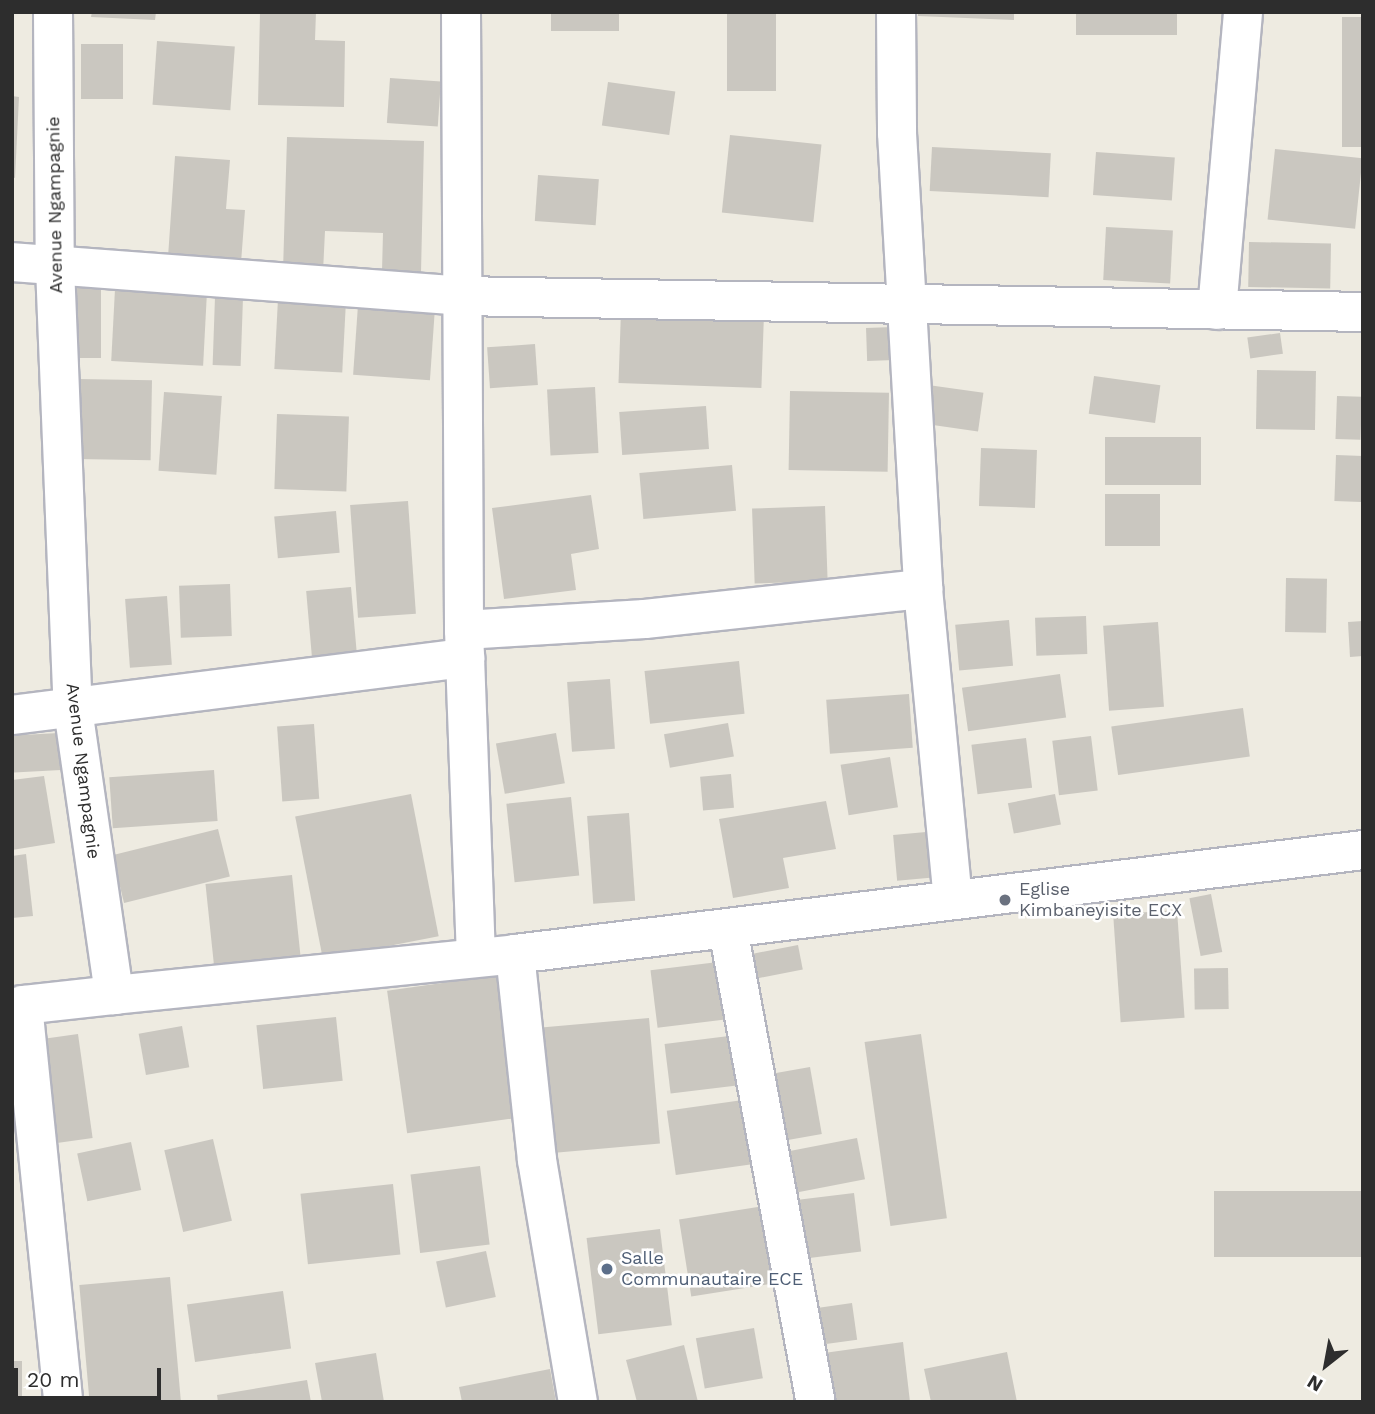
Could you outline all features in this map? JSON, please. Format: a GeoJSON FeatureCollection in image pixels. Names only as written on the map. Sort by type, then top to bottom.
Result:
{"type":"FeatureCollection","features":[{"type":"Feature","properties":{"kind":"street","name":"Avenue Ngampagnie"},"geometry":{"type":"LineString","coordinates":[[53,12],[55,267],[73,709],[114,995]]}},
{"type":"Feature","properties":{"kind":"street"},"geometry":{"type":"LineString","coordinates":[[461,12],[459,296],[464,644],[475,956]]}},
{"type":"Feature","properties":{"kind":"street"},"geometry":{"type":"LineString","coordinates":[[895,12],[906,305],[923,589],[953,900]]}},
{"type":"Feature","properties":{"kind":"street"},"geometry":{"type":"LineString","coordinates":[[1217,310],[1243,12]]}},
{"type":"Feature","properties":{"kind":"street"},"geometry":{"type":"LineString","coordinates":[[12,262],[459,296],[1363,312]]}},
{"type":"Feature","properties":{"kind":"street"},"geometry":{"type":"LineString","coordinates":[[12,715],[73,709],[464,644],[645,619],[923,589]]}},
{"type":"Feature","properties":{"kind":"street"},"geometry":{"type":"LineString","coordinates":[[64,1402],[17,1005],[515,954],[1363,850]]}},
{"type":"Feature","properties":{"kind":"street"},"geometry":{"type":"LineString","coordinates":[[728,929],[816,1402]]}},
{"type":"Feature","properties":{"kind":"street"},"geometry":{"type":"LineString","coordinates":[[515,954],[537,1160],[578,1402]]}},
{"type":"Feature","properties":{"kind":"building"},"geometry":{"type":"Polygon","coordinates":[[[92,12],[156,12],[155,20],[91,17],[92,12]]]}},
{"type":"Feature","properties":{"kind":"building"},"geometry":{"type":"Polygon","coordinates":[[[260,12],[316,12],[315,40],[345,41],[344,107],[258,105],[260,12]]]}},
{"type":"Feature","properties":{"kind":"building"},"geometry":{"type":"Polygon","coordinates":[[[551,12],[619,12],[619,31],[551,31],[551,12]]]}},
{"type":"Feature","properties":{"kind":"building"},"geometry":{"type":"Polygon","coordinates":[[[727,12],[776,12],[776,91],[727,91],[727,12]]]}},
{"type":"Feature","properties":{"kind":"building"},"geometry":{"type":"Polygon","coordinates":[[[918,12],[1014,12],[1014,20],[918,16],[918,12]]]}},
{"type":"Feature","properties":{"kind":"building"},"geometry":{"type":"Polygon","coordinates":[[[1076,12],[1177,12],[1177,35],[1076,35],[1076,12]]]}},
{"type":"Feature","properties":{"kind":"building"},"geometry":{"type":"Polygon","coordinates":[[[1342,17],[1363,17],[1363,147],[1342,147],[1342,17]]]}},
{"type":"Feature","properties":{"kind":"building"},"geometry":{"type":"Polygon","coordinates":[[[157,41],[235,46],[230,110],[153,105],[157,41]]]}},
{"type":"Feature","properties":{"kind":"building"},"geometry":{"type":"Polygon","coordinates":[[[81,44],[123,44],[123,99],[81,99],[81,44]]]}},
{"type":"Feature","properties":{"kind":"building"},"geometry":{"type":"Polygon","coordinates":[[[390,78],[441,82],[438,126],[387,123],[390,78]]]}},
{"type":"Feature","properties":{"kind":"building"},"geometry":{"type":"Polygon","coordinates":[[[608,82],[675,91],[669,135],[602,126],[608,82]]]}},
{"type":"Feature","properties":{"kind":"building"},"geometry":{"type":"Polygon","coordinates":[[[12,96],[19,97],[15,178],[12,177],[12,96]]]}},
{"type":"Feature","properties":{"kind":"building"},"geometry":{"type":"Polygon","coordinates":[[[730,135],[821,145],[813,222],[722,213],[730,135]]]}},
{"type":"Feature","properties":{"kind":"building"},"geometry":{"type":"Polygon","coordinates":[[[287,137],[424,141],[421,273],[382,271],[383,233],[325,231],[323,272],[283,271],[287,137]]]}},
{"type":"Feature","properties":{"kind":"building"},"geometry":{"type":"Polygon","coordinates":[[[932,147],[1051,153],[1049,197],[930,191],[932,147]]]}},
{"type":"Feature","properties":{"kind":"building"},"geometry":{"type":"Polygon","coordinates":[[[1275,149],[1363,158],[1355,229],[1268,220],[1275,149]]]}},
{"type":"Feature","properties":{"kind":"building"},"geometry":{"type":"Polygon","coordinates":[[[1096,152],[1175,158],[1172,200],[1093,195],[1096,152]]]}},
{"type":"Feature","properties":{"kind":"building"},"geometry":{"type":"Polygon","coordinates":[[[175,156],[230,160],[226,209],[245,210],[241,263],[168,257],[175,156]]]}},
{"type":"Feature","properties":{"kind":"building"},"geometry":{"type":"Polygon","coordinates":[[[538,175],[599,179],[596,225],[535,221],[538,175]]]}},
{"type":"Feature","properties":{"kind":"building"},"geometry":{"type":"Polygon","coordinates":[[[1106,227],[1173,231],[1170,283],[1103,280],[1106,227]]]}},
{"type":"Feature","properties":{"kind":"building"},"geometry":{"type":"Polygon","coordinates":[[[1249,242],[1331,243],[1330,288],[1248,287],[1249,242]]]}},
{"type":"Feature","properties":{"kind":"building"},"geometry":{"type":"Polygon","coordinates":[[[70,288],[101,288],[101,358],[70,358],[70,288]]]}},
{"type":"Feature","properties":{"kind":"building"},"geometry":{"type":"Polygon","coordinates":[[[115,289],[207,294],[203,366],[111,361],[115,289]]]}},
{"type":"Feature","properties":{"kind":"building"},"geometry":{"type":"Polygon","coordinates":[[[215,297],[243,298],[241,366],[213,365],[215,297]]]}},
{"type":"Feature","properties":{"kind":"building"},"geometry":{"type":"Polygon","coordinates":[[[278,299],[346,303],[342,372],[274,369],[278,299]]]}},
{"type":"Feature","properties":{"kind":"building"},"geometry":{"type":"Polygon","coordinates":[[[358,305],[435,310],[430,380],[353,375],[358,305]]]}},
{"type":"Feature","properties":{"kind":"building"},"geometry":{"type":"Polygon","coordinates":[[[621,311],[764,316],[761,388],[618,383],[621,311]]]}},
{"type":"Feature","properties":{"kind":"building"},"geometry":{"type":"Polygon","coordinates":[[[893,327],[894,360],[867,361],[866,328],[893,327]]]}},
{"type":"Feature","properties":{"kind":"building"},"geometry":{"type":"Polygon","coordinates":[[[1280,333],[1283,354],[1250,358],[1247,338],[1280,333]]]}},
{"type":"Feature","properties":{"kind":"building"},"geometry":{"type":"Polygon","coordinates":[[[535,344],[538,385],[490,388],[487,347],[535,344]]]}},
{"type":"Feature","properties":{"kind":"building"},"geometry":{"type":"Polygon","coordinates":[[[1257,370],[1316,371],[1315,430],[1256,429],[1257,370]]]}},
{"type":"Feature","properties":{"kind":"building"},"geometry":{"type":"Polygon","coordinates":[[[1094,376],[1160,385],[1155,423],[1089,414],[1094,376]]]}},
{"type":"Feature","properties":{"kind":"building"},"geometry":{"type":"Polygon","coordinates":[[[78,379],[152,380],[151,460],[77,459],[78,379]]]}},
{"type":"Feature","properties":{"kind":"building"},"geometry":{"type":"Polygon","coordinates":[[[928,385],[983,393],[978,431],[923,424],[928,385]]]}},
{"type":"Feature","properties":{"kind":"building"},"geometry":{"type":"Polygon","coordinates":[[[595,387],[598,453],[551,455],[547,390],[595,387]]]}},
{"type":"Feature","properties":{"kind":"building"},"geometry":{"type":"Polygon","coordinates":[[[790,391],[889,393],[888,472],[789,470],[790,391]]]}},
{"type":"Feature","properties":{"kind":"building"},"geometry":{"type":"Polygon","coordinates":[[[164,392],[222,396],[216,475],[158,471],[164,392]]]}},
{"type":"Feature","properties":{"kind":"building"},"geometry":{"type":"Polygon","coordinates":[[[1337,396],[1362,397],[1360,440],[1335,439],[1337,396]]]}},
{"type":"Feature","properties":{"kind":"building"},"geometry":{"type":"Polygon","coordinates":[[[706,406],[709,449],[622,455],[619,412],[706,406]]]}},
{"type":"Feature","properties":{"kind":"building"},"geometry":{"type":"Polygon","coordinates":[[[277,414],[349,417],[346,491],[274,489],[277,414]]]}},
{"type":"Feature","properties":{"kind":"building"},"geometry":{"type":"Polygon","coordinates":[[[1105,437],[1201,437],[1201,485],[1105,485],[1105,437]]]}},
{"type":"Feature","properties":{"kind":"building"},"geometry":{"type":"Polygon","coordinates":[[[981,448],[1037,450],[1035,508],[979,506],[981,448]]]}},
{"type":"Feature","properties":{"kind":"building"},"geometry":{"type":"Polygon","coordinates":[[[1336,455],[1363,456],[1361,502],[1334,501],[1336,455]]]}},
{"type":"Feature","properties":{"kind":"building"},"geometry":{"type":"Polygon","coordinates":[[[732,465],[736,511],[643,519],[639,473],[732,465]]]}},
{"type":"Feature","properties":{"kind":"building"},"geometry":{"type":"Polygon","coordinates":[[[1105,494],[1160,494],[1160,546],[1105,546],[1105,494]]]}},
{"type":"Feature","properties":{"kind":"building"},"geometry":{"type":"Polygon","coordinates":[[[591,495],[599,549],[571,554],[576,590],[504,599],[492,508],[591,495]]]}},
{"type":"Feature","properties":{"kind":"building"},"geometry":{"type":"Polygon","coordinates":[[[408,501],[416,614],[358,618],[350,505],[408,501]]]}},
{"type":"Feature","properties":{"kind":"building"},"geometry":{"type":"Polygon","coordinates":[[[825,506],[828,581],[755,584],[752,509],[825,506]]]}},
{"type":"Feature","properties":{"kind":"building"},"geometry":{"type":"Polygon","coordinates":[[[336,511],[340,553],[278,558],[274,516],[336,511]]]}},
{"type":"Feature","properties":{"kind":"building"},"geometry":{"type":"Polygon","coordinates":[[[1286,578],[1327,579],[1326,633],[1285,632],[1286,578]]]}},
{"type":"Feature","properties":{"kind":"building"},"geometry":{"type":"Polygon","coordinates":[[[230,584],[232,636],[181,638],[179,586],[230,584]]]}},
{"type":"Feature","properties":{"kind":"building"},"geometry":{"type":"Polygon","coordinates":[[[351,587],[357,659],[312,663],[306,591],[351,587]]]}},
{"type":"Feature","properties":{"kind":"building"},"geometry":{"type":"Polygon","coordinates":[[[167,596],[172,665],[130,668],[125,599],[167,596]]]}},
{"type":"Feature","properties":{"kind":"building"},"geometry":{"type":"Polygon","coordinates":[[[1086,616],[1087,654],[1036,656],[1035,618],[1086,616]]]}},
{"type":"Feature","properties":{"kind":"building"},"geometry":{"type":"Polygon","coordinates":[[[1009,620],[1013,666],[959,671],[955,625],[1009,620]]]}},
{"type":"Feature","properties":{"kind":"building"},"geometry":{"type":"Polygon","coordinates":[[[1363,621],[1363,656],[1350,657],[1348,622],[1363,621]]]}},
{"type":"Feature","properties":{"kind":"building"},"geometry":{"type":"Polygon","coordinates":[[[1158,622],[1164,707],[1109,711],[1103,626],[1158,622]]]}},
{"type":"Feature","properties":{"kind":"building"},"geometry":{"type":"Polygon","coordinates":[[[739,661],[745,714],[650,724],[645,671],[739,661]]]}},
{"type":"Feature","properties":{"kind":"building"},"geometry":{"type":"Polygon","coordinates":[[[1060,674],[1066,718],[968,731],[962,688],[1060,674]]]}},
{"type":"Feature","properties":{"kind":"building"},"geometry":{"type":"Polygon","coordinates":[[[610,679],[615,749],[572,752],[567,682],[610,679]]]}},
{"type":"Feature","properties":{"kind":"building"},"geometry":{"type":"Polygon","coordinates":[[[909,694],[913,748],[830,754],[826,700],[909,694]]]}},
{"type":"Feature","properties":{"kind":"building"},"geometry":{"type":"Polygon","coordinates":[[[1243,708],[1250,757],[1118,775],[1111,727],[1243,708]]]}},
{"type":"Feature","properties":{"kind":"building"},"geometry":{"type":"Polygon","coordinates":[[[728,723],[734,756],[670,768],[664,734],[728,723]]]}},
{"type":"Feature","properties":{"kind":"building"},"geometry":{"type":"Polygon","coordinates":[[[314,724],[319,799],[282,801],[277,727],[314,724]]]}},
{"type":"Feature","properties":{"kind":"building"},"geometry":{"type":"Polygon","coordinates":[[[59,733],[61,770],[14,772],[12,735],[59,733]]]}},
{"type":"Feature","properties":{"kind":"building"},"geometry":{"type":"Polygon","coordinates":[[[556,733],[565,783],[505,794],[496,744],[556,733]]]}},
{"type":"Feature","properties":{"kind":"building"},"geometry":{"type":"Polygon","coordinates":[[[1091,736],[1098,791],[1059,795],[1052,741],[1091,736]]]}},
{"type":"Feature","properties":{"kind":"building"},"geometry":{"type":"Polygon","coordinates":[[[1026,738],[1032,788],[978,794],[971,745],[1026,738]]]}},
{"type":"Feature","properties":{"kind":"building"},"geometry":{"type":"Polygon","coordinates":[[[890,757],[898,807],[849,815],[841,765],[890,757]]]}},
{"type":"Feature","properties":{"kind":"building"},"geometry":{"type":"Polygon","coordinates":[[[214,770],[218,821],[113,828],[109,777],[214,770]]]}},
{"type":"Feature","properties":{"kind":"building"},"geometry":{"type":"Polygon","coordinates":[[[731,774],[734,808],[703,811],[700,777],[731,774]]]}},
{"type":"Feature","properties":{"kind":"building"},"geometry":{"type":"Polygon","coordinates":[[[44,776],[55,843],[12,850],[12,780],[44,776]]]}},
{"type":"Feature","properties":{"kind":"building"},"geometry":{"type":"Polygon","coordinates":[[[411,794],[439,936],[323,959],[295,817],[411,794]]]}},
{"type":"Feature","properties":{"kind":"building"},"geometry":{"type":"Polygon","coordinates":[[[1055,794],[1061,824],[1014,834],[1008,803],[1055,794]]]}},
{"type":"Feature","properties":{"kind":"building"},"geometry":{"type":"Polygon","coordinates":[[[571,797],[579,876],[515,882],[506,804],[571,797]]]}},
{"type":"Feature","properties":{"kind":"building"},"geometry":{"type":"Polygon","coordinates":[[[826,801],[836,849],[783,858],[789,888],[733,898],[719,819],[826,801]]]}},
{"type":"Feature","properties":{"kind":"building"},"geometry":{"type":"Polygon","coordinates":[[[629,813],[635,901],[593,904],[587,816],[629,813]]]}},
{"type":"Feature","properties":{"kind":"building"},"geometry":{"type":"Polygon","coordinates":[[[218,829],[230,877],[124,903],[112,855],[218,829]]]}},
{"type":"Feature","properties":{"kind":"building"},"geometry":{"type":"Polygon","coordinates":[[[926,832],[930,878],[897,881],[893,835],[926,832]]]}},
{"type":"Feature","properties":{"kind":"building"},"geometry":{"type":"Polygon","coordinates":[[[26,854],[33,916],[12,918],[12,856],[26,854]]]}},
{"type":"Feature","properties":{"kind":"building"},"geometry":{"type":"Polygon","coordinates":[[[292,875],[301,960],[214,969],[205,884],[292,875]]]}},
{"type":"Feature","properties":{"kind":"building"},"geometry":{"type":"Polygon","coordinates":[[[1211,894],[1222,952],[1201,956],[1189,898],[1211,894]]]}},
{"type":"Feature","properties":{"kind":"building"},"geometry":{"type":"Polygon","coordinates":[[[1177,910],[1185,1018],[1121,1022],[1113,914],[1177,910]]]}},
{"type":"Feature","properties":{"kind":"building"},"geometry":{"type":"Polygon","coordinates":[[[798,945],[803,970],[753,979],[748,955],[798,945]]]}},
{"type":"Feature","properties":{"kind":"building"},"geometry":{"type":"Polygon","coordinates":[[[718,962],[725,1020],[658,1028],[651,970],[718,962]]]}},
{"type":"Feature","properties":{"kind":"building"},"geometry":{"type":"Polygon","coordinates":[[[1228,968],[1229,1009],[1195,1010],[1194,969],[1228,968]]]}},
{"type":"Feature","properties":{"kind":"building"},"geometry":{"type":"Polygon","coordinates":[[[499,975],[519,1118],[407,1133],[387,991],[499,975]]]}},
{"type":"Feature","properties":{"kind":"building"},"geometry":{"type":"Polygon","coordinates":[[[336,1017],[343,1081],[263,1089],[256,1025],[336,1017]]]}},
{"type":"Feature","properties":{"kind":"building"},"geometry":{"type":"Polygon","coordinates":[[[649,1018],[660,1144],[552,1153],[541,1027],[649,1018]]]}},
{"type":"Feature","properties":{"kind":"building"},"geometry":{"type":"Polygon","coordinates":[[[182,1026],[189,1067],[146,1075],[139,1034],[182,1026]]]}},
{"type":"Feature","properties":{"kind":"building"},"geometry":{"type":"Polygon","coordinates":[[[78,1034],[93,1138],[48,1144],[33,1040],[78,1034]]]}},
{"type":"Feature","properties":{"kind":"building"},"geometry":{"type":"Polygon","coordinates":[[[921,1034],[947,1218],[890,1226],[865,1042],[921,1034]]]}},
{"type":"Feature","properties":{"kind":"building"},"geometry":{"type":"Polygon","coordinates":[[[737,1035],[743,1085],[671,1094],[665,1044],[737,1035]]]}},
{"type":"Feature","properties":{"kind":"building"},"geometry":{"type":"Polygon","coordinates":[[[810,1067],[822,1134],[779,1141],[768,1074],[810,1067]]]}},
{"type":"Feature","properties":{"kind":"building"},"geometry":{"type":"Polygon","coordinates":[[[743,1100],[752,1164],[676,1175],[667,1111],[743,1100]]]}},
{"type":"Feature","properties":{"kind":"building"},"geometry":{"type":"Polygon","coordinates":[[[857,1138],[865,1179],[795,1193],[787,1152],[857,1138]]]}},
{"type":"Feature","properties":{"kind":"building"},"geometry":{"type":"Polygon","coordinates":[[[213,1139],[232,1221],[183,1232],[164,1150],[213,1139]]]}},
{"type":"Feature","properties":{"kind":"building"},"geometry":{"type":"Polygon","coordinates":[[[131,1142],[141,1190],[87,1201],[77,1153],[131,1142]]]}},
{"type":"Feature","properties":{"kind":"building"},"geometry":{"type":"Polygon","coordinates":[[[480,1166],[490,1244],[420,1253],[411,1175],[480,1166]]]}},
{"type":"Feature","properties":{"kind":"building"},"geometry":{"type":"Polygon","coordinates":[[[393,1184],[400,1255],[308,1264],[301,1194],[393,1184]]]}},
{"type":"Feature","properties":{"kind":"building"},"geometry":{"type":"Polygon","coordinates":[[[1214,1191],[1363,1191],[1363,1257],[1214,1257],[1214,1191]]]}},
{"type":"Feature","properties":{"kind":"building"},"geometry":{"type":"Polygon","coordinates":[[[854,1193],[861,1252],[806,1258],[798,1200],[854,1193]]]}},
{"type":"Feature","properties":{"kind":"building"},"geometry":{"type":"Polygon","coordinates":[[[764,1206],[776,1283],[691,1296],[679,1219],[764,1206]]]}},
{"type":"Feature","properties":{"kind":"building"},"geometry":{"type":"Polygon","coordinates":[[[660,1229],[672,1325],[598,1334],[587,1238],[660,1229]]]}},
{"type":"Feature","properties":{"kind":"building"},"geometry":{"type":"Polygon","coordinates":[[[486,1251],[496,1297],[446,1308],[436,1262],[486,1251]]]}},
{"type":"Feature","properties":{"kind":"building"},"geometry":{"type":"Polygon","coordinates":[[[170,1277],[181,1402],[90,1402],[79,1285],[170,1277]]]}},
{"type":"Feature","properties":{"kind":"building"},"geometry":{"type":"Polygon","coordinates":[[[283,1291],[291,1348],[195,1362],[187,1304],[283,1291]]]}},
{"type":"Feature","properties":{"kind":"building"},"geometry":{"type":"Polygon","coordinates":[[[852,1303],[857,1340],[821,1345],[815,1308],[852,1303]]]}},
{"type":"Feature","properties":{"kind":"building"},"geometry":{"type":"Polygon","coordinates":[[[754,1328],[763,1378],[705,1388],[696,1338],[754,1328]]]}},
{"type":"Feature","properties":{"kind":"building"},"geometry":{"type":"Polygon","coordinates":[[[903,1342],[910,1402],[830,1402],[824,1353],[903,1342]]]}},
{"type":"Feature","properties":{"kind":"building"},"geometry":{"type":"Polygon","coordinates":[[[684,1345],[698,1402],[637,1402],[626,1360],[684,1345]]]}},
{"type":"Feature","properties":{"kind":"building"},"geometry":{"type":"Polygon","coordinates":[[[1007,1352],[1017,1402],[931,1402],[924,1369],[1007,1352]]]}},
{"type":"Feature","properties":{"kind":"building"},"geometry":{"type":"Polygon","coordinates":[[[376,1353],[384,1402],[322,1402],[315,1363],[376,1353]]]}},
{"type":"Feature","properties":{"kind":"building"},"geometry":{"type":"Polygon","coordinates":[[[12,1361],[22,1361],[22,1402],[12,1402],[12,1361]]]}},
{"type":"Feature","properties":{"kind":"building"},"geometry":{"type":"Polygon","coordinates":[[[550,1369],[556,1402],[462,1402],[459,1387],[550,1369]]]}},
{"type":"Feature","properties":{"kind":"building"},"geometry":{"type":"Polygon","coordinates":[[[307,1380],[311,1402],[218,1402],[217,1395],[307,1380]]]}},
{"type":"Feature","properties":{"kind":"place","name":"Eglise Kimbaneyisite ECX"},"geometry":{"type":"Point","coordinates":[1005,900]}},
{"type":"Feature","properties":{"kind":"place","name":"Salle Communautaire ECE"},"geometry":{"type":"Point","coordinates":[607,1269]}}]}
